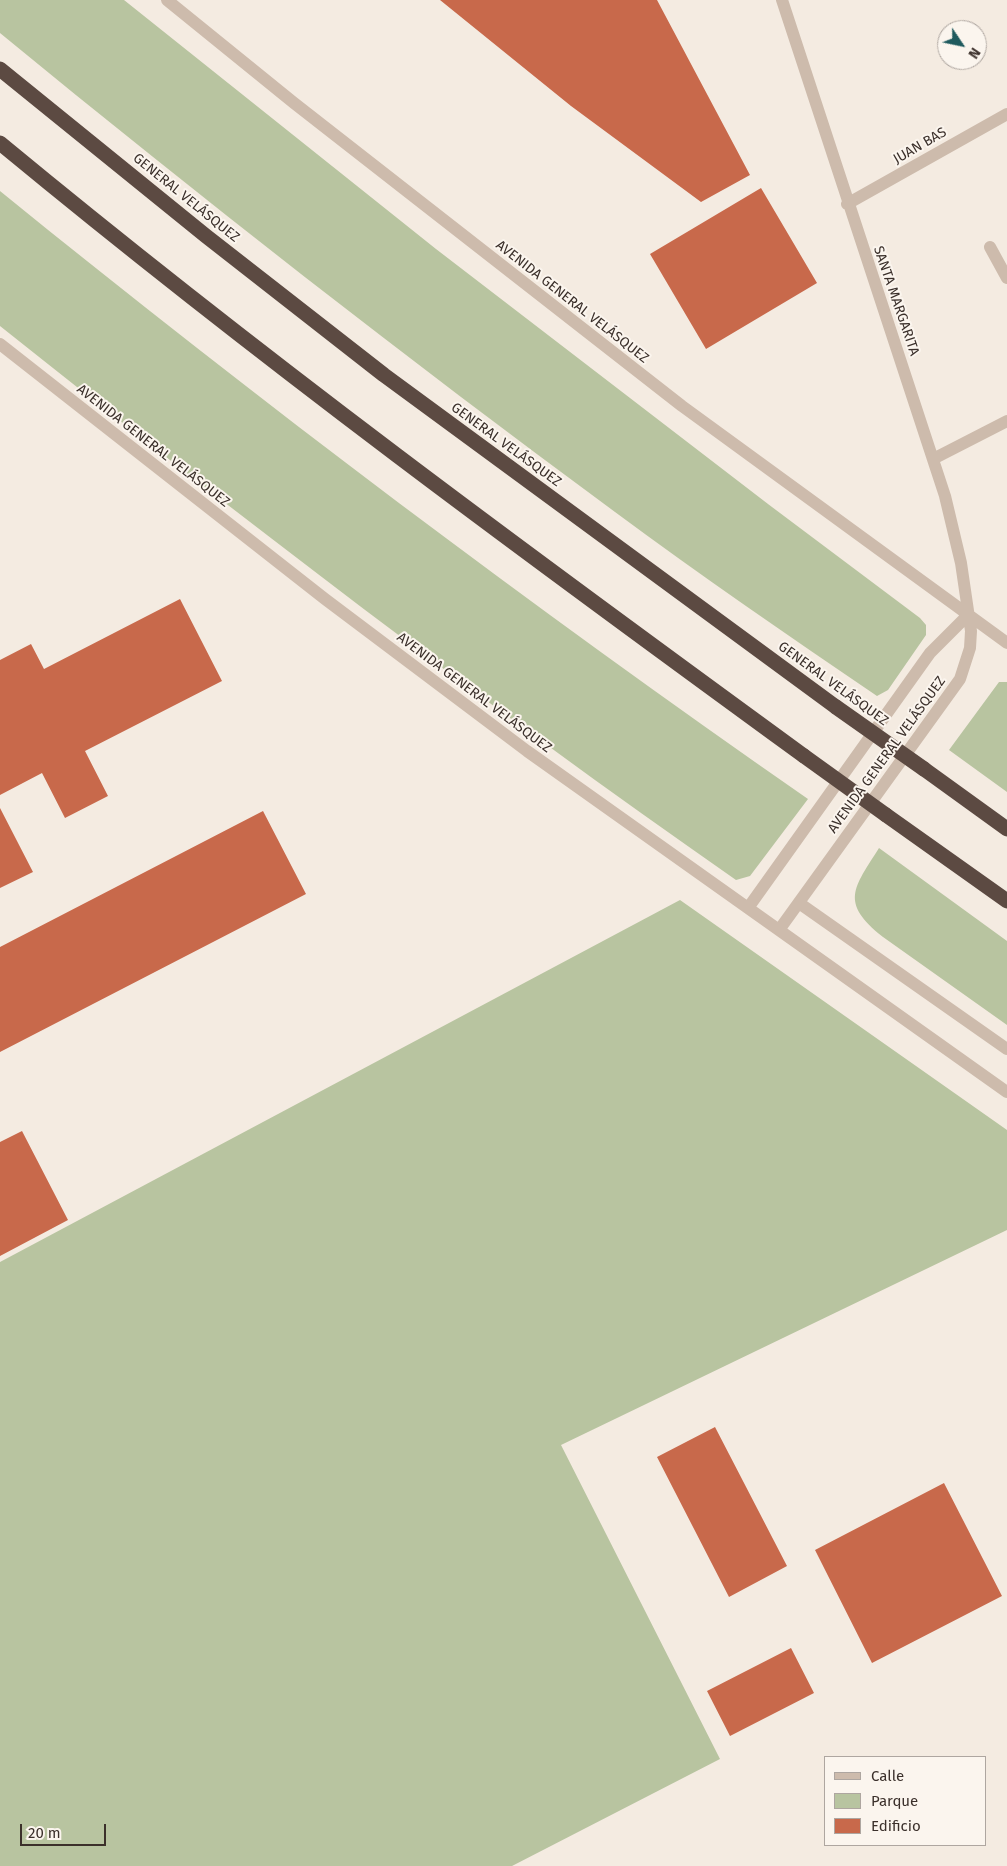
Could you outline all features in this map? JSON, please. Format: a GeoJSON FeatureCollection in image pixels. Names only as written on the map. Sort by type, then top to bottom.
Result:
{"type":"FeatureCollection","features":[{"type":"Feature","properties":{"kind":"highway","name":"GENERAL VELÁSQUEZ"},"geometry":{"type":"LineString","coordinates":[[0,68],[206,236],[384,375],[836,708],[1007,829]]}},
{"type":"Feature","properties":{"kind":"highway"},"geometry":{"type":"LineString","coordinates":[[0,143],[151,266],[316,395],[473,514],[804,756],[1007,901]]}},
{"type":"Feature","properties":{"kind":"street","name":"AVENIDA GENERAL VELÁSQUEZ"},"geometry":{"type":"LineString","coordinates":[[167,0],[310,115],[682,406],[1007,643]]}},
{"type":"Feature","properties":{"kind":"street","name":"SANTA MARGARITA"},"geometry":{"type":"LineString","coordinates":[[782,0],[847,204],[933,459],[956,539],[968,615]]}},
{"type":"Feature","properties":{"kind":"street","name":"JUAN BAS"},"geometry":{"type":"LineString","coordinates":[[847,204],[1007,114]]}},
{"type":"Feature","properties":{"kind":"street"},"geometry":{"type":"LineString","coordinates":[[990,247],[1007,278]]}},
{"type":"Feature","properties":{"kind":"street","name":"AVENIDA GENERAL VELÁSQUEZ"},"geometry":{"type":"LineString","coordinates":[[0,344],[124,443],[425,676],[527,752],[1007,1092]]}},
{"type":"Feature","properties":{"kind":"street"},"geometry":{"type":"LineString","coordinates":[[933,459],[1007,421]]}},
{"type":"Feature","properties":{"kind":"street","name":"AVENIDA GENERAL VELÁSQUEZ"},"geometry":{"type":"LineString","coordinates":[[779,930],[960,678],[970,648],[971,631],[968,615]]}},
{"type":"Feature","properties":{"kind":"street","name":"AVENIDA GENERAL VELÁSQUEZ"},"geometry":{"type":"LineString","coordinates":[[748,908],[930,653],[968,615]]}},
{"type":"Feature","properties":{"kind":"street"},"geometry":{"type":"LineString","coordinates":[[799,902],[1007,1048]]}},
{"type":"Feature","properties":{"kind":"green space"},"geometry":{"type":"Polygon","coordinates":[[[0,0],[124,0],[436,249],[920,618],[926,625],[926,635],[888,690],[877,696],[712,583],[537,454],[304,277],[0,33],[0,0]]]}},
{"type":"Feature","properties":{"kind":"green space"},"geometry":{"type":"Polygon","coordinates":[[[0,191],[297,426],[499,578],[808,799],[750,876],[736,880],[548,746],[363,609],[0,326],[0,191]]]}},
{"type":"Feature","properties":{"kind":"green space"},"geometry":{"type":"Polygon","coordinates":[[[999,682],[1007,682],[1007,792],[949,750],[999,682]]]}},
{"type":"Feature","properties":{"kind":"green space"},"geometry":{"type":"Polygon","coordinates":[[[879,848],[1007,941],[1007,1025],[883,937],[860,914],[855,894],[863,874],[879,848]]]}},
{"type":"Feature","properties":{"kind":"green space"},"geometry":{"type":"Polygon","coordinates":[[[680,900],[1007,1130],[1007,1230],[561,1445],[720,1759],[512,1866],[0,1866],[0,1262],[680,900]]]}},
{"type":"Feature","properties":{"kind":"building"},"geometry":{"type":"Polygon","coordinates":[[[440,0],[657,0],[750,175],[701,202],[571,106],[440,0]]]}},
{"type":"Feature","properties":{"kind":"building"},"geometry":{"type":"Polygon","coordinates":[[[761,188],[817,283],[706,349],[650,254],[761,188]]]}},
{"type":"Feature","properties":{"kind":"building"},"geometry":{"type":"Polygon","coordinates":[[[180,599],[222,681],[85,751],[108,796],[65,818],[42,773],[0,795],[0,660],[31,644],[44,669],[180,599]]]}},
{"type":"Feature","properties":{"kind":"building"},"geometry":{"type":"Polygon","coordinates":[[[0,808],[33,872],[0,888],[0,808]]]}},
{"type":"Feature","properties":{"kind":"building"},"geometry":{"type":"Polygon","coordinates":[[[263,811],[306,894],[0,1052],[0,947],[263,811]]]}},
{"type":"Feature","properties":{"kind":"building"},"geometry":{"type":"Polygon","coordinates":[[[22,1131],[68,1220],[0,1256],[0,1142],[22,1131]]]}},
{"type":"Feature","properties":{"kind":"building"},"geometry":{"type":"Polygon","coordinates":[[[715,1427],[787,1566],[729,1597],[657,1457],[715,1427]]]}},
{"type":"Feature","properties":{"kind":"building"},"geometry":{"type":"Polygon","coordinates":[[[944,1483],[1002,1596],[872,1663],[815,1550],[944,1483]]]}},
{"type":"Feature","properties":{"kind":"building"},"geometry":{"type":"Polygon","coordinates":[[[791,1648],[814,1693],[730,1736],[707,1691],[791,1648]]]}}]}
